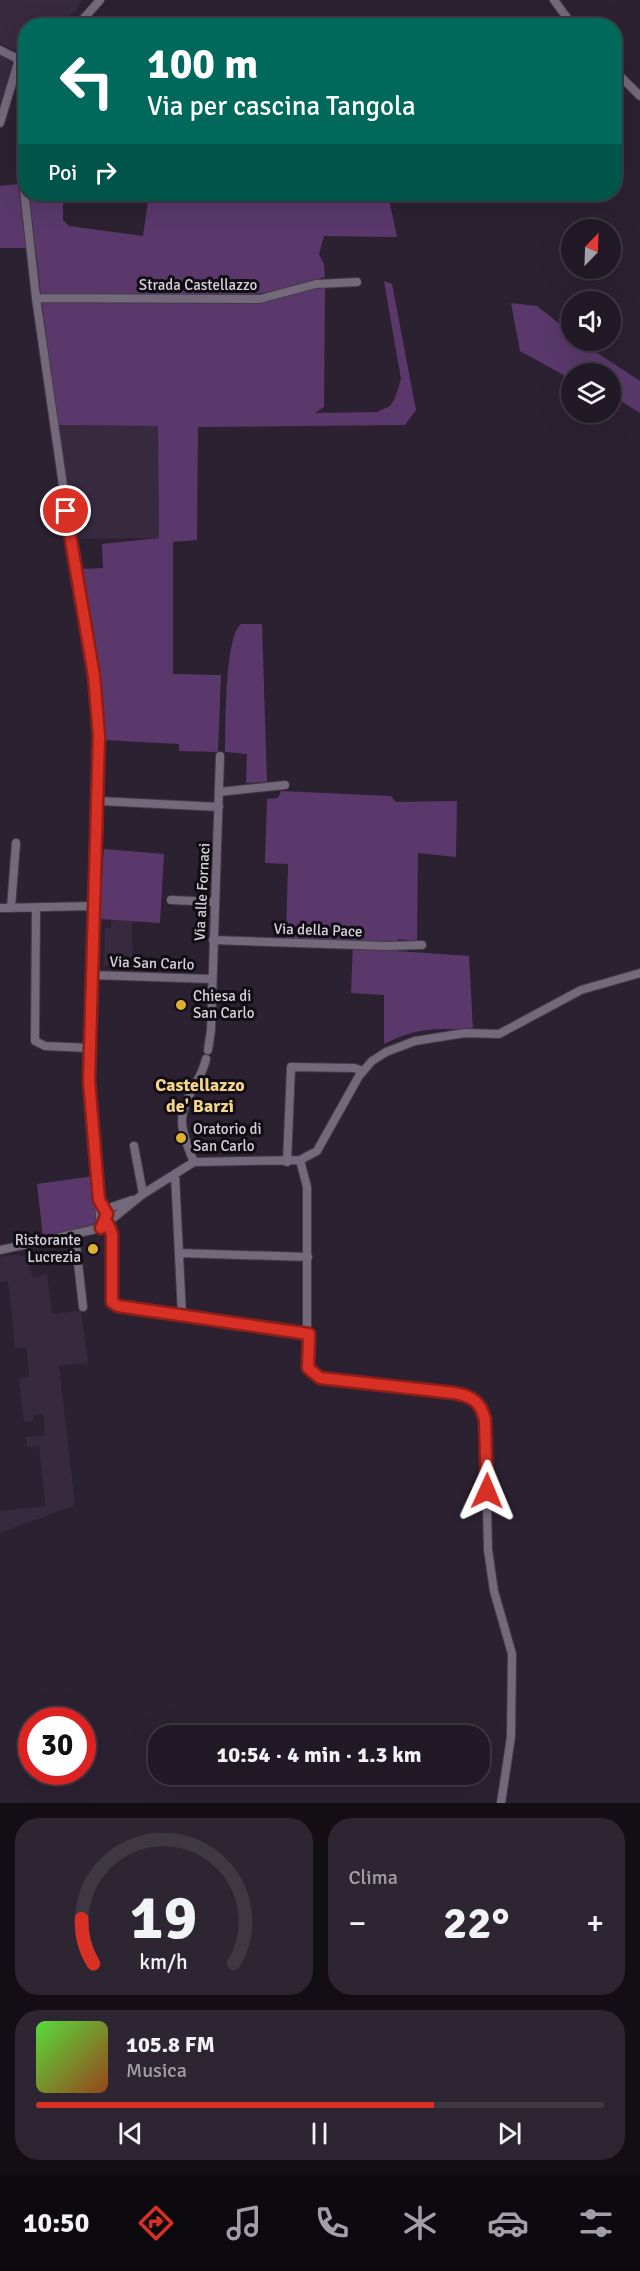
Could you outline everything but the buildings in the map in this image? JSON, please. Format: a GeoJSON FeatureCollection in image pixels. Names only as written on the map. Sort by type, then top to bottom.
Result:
{"type":"FeatureCollection","features":[{"type":"Feature","properties":{"kind":"street"},"geometry":{"type":"LineString","coordinates":[[85,18],[100,0]]}},
{"type":"Feature","properties":{"kind":"street"},"geometry":{"type":"LineString","coordinates":[[554,0],[567,18]]}},
{"type":"Feature","properties":{"kind":"street"},"geometry":{"type":"LineString","coordinates":[[0,50],[16,58],[18,63],[0,123]]}},
{"type":"Feature","properties":{"kind":"street"},"geometry":{"type":"LineString","coordinates":[[622,78],[640,96]]}},
{"type":"Feature","properties":{"kind":"street"},"geometry":{"type":"LineString","coordinates":[[25,201],[48,384],[94,676],[100,753],[93,906],[89,1081],[99,1200],[105,1226],[112,1234],[112,1302],[118,1306],[309,1334]]}},
{"type":"Feature","properties":{"kind":"street","name":"Strada Castellazzo"},"geometry":{"type":"LineString","coordinates":[[36,298],[260,299],[316,284],[357,282]]}},
{"type":"Feature","properties":{"kind":"street","name":"Via alle Fornaci"},"geometry":{"type":"LineString","coordinates":[[194,1162],[182,1120],[186,1103],[203,1074],[212,1030],[211,979],[220,756]]}},
{"type":"Feature","properties":{"kind":"street"},"geometry":{"type":"LineString","coordinates":[[219,792],[285,785]]}},
{"type":"Feature","properties":{"kind":"street"},"geometry":{"type":"LineString","coordinates":[[99,801],[219,807]]}},
{"type":"Feature","properties":{"kind":"street"},"geometry":{"type":"LineString","coordinates":[[11,908],[16,843]]}},
{"type":"Feature","properties":{"kind":"street"},"geometry":{"type":"LineString","coordinates":[[171,900],[215,902]]}},
{"type":"Feature","properties":{"kind":"street"},"geometry":{"type":"LineString","coordinates":[[0,908],[93,906]]}},
{"type":"Feature","properties":{"kind":"street"},"geometry":{"type":"LineString","coordinates":[[36,909],[35,1041],[45,1046],[89,1047]]}},
{"type":"Feature","properties":{"kind":"street","name":"Via della Pace"},"geometry":{"type":"LineString","coordinates":[[213,940],[386,946],[422,945]]}},
{"type":"Feature","properties":{"kind":"street"},"geometry":{"type":"LineString","coordinates":[[106,1209],[113,1209],[143,1194],[194,1162],[300,1160],[316,1151],[363,1071],[386,1052],[415,1041],[465,1034],[499,1034],[581,990],[640,973]]}},
{"type":"Feature","properties":{"kind":"street","name":"Via San Carlo"},"geometry":{"type":"LineString","coordinates":[[92,975],[211,979]]}},
{"type":"Feature","properties":{"kind":"street"},"geometry":{"type":"LineString","coordinates":[[287,1162],[291,1066],[354,1068],[363,1071]]}},
{"type":"Feature","properties":{"kind":"street"},"geometry":{"type":"LineString","coordinates":[[134,1146],[143,1194]]}},
{"type":"Feature","properties":{"kind":"street"},"geometry":{"type":"LineString","coordinates":[[300,1160],[306,1176],[308,1368],[315,1376],[465,1395],[479,1403],[483,1410],[487,1437],[489,1560],[512,1654],[511,1737],[501,1803]]}},
{"type":"Feature","properties":{"kind":"street"},"geometry":{"type":"LineString","coordinates":[[175,1174],[182,1315]]}},
{"type":"Feature","properties":{"kind":"street"},"geometry":{"type":"LineString","coordinates":[[0,1250],[75,1236],[105,1226],[143,1194]]}},
{"type":"Feature","properties":{"kind":"street"},"geometry":{"type":"LineString","coordinates":[[99,1200],[106,1209],[105,1226]]}},
{"type":"Feature","properties":{"kind":"street"},"geometry":{"type":"LineString","coordinates":[[75,1236],[83,1307]]}},
{"type":"Feature","properties":{"kind":"street"},"geometry":{"type":"LineString","coordinates":[[179,1253],[308,1257]]}},
{"type":"Feature","properties":{"kind":"shaded area"},"geometry":{"type":"Polygon","coordinates":[[[0,0],[82,0],[76,11],[66,18],[18,18],[18,52],[0,43],[0,0]]]}},
{"type":"Feature","properties":{"kind":"shaded area"},"geometry":{"type":"Polygon","coordinates":[[[0,55],[10,60],[13,67],[0,112],[0,55]]]}},
{"type":"Feature","properties":{"kind":"shaded area"},"geometry":{"type":"Polygon","coordinates":[[[18,184],[18,201],[20,201],[26,248],[0,248],[0,186],[18,184]]]}},
{"type":"Feature","properties":{"kind":"shaded area"},"geometry":{"type":"Polygon","coordinates":[[[30,201],[63,201],[63,220],[69,226],[143,236],[148,201],[389,201],[397,237],[324,236],[319,254],[324,264],[325,277],[277,291],[252,294],[41,295],[30,201]]]}},
{"type":"Feature","properties":{"kind":"shaded area"},"geometry":{"type":"Polygon","coordinates":[[[384,281],[392,284],[416,410],[405,425],[198,427],[197,540],[173,542],[173,674],[221,675],[218,752],[179,751],[179,744],[104,740],[80,569],[103,568],[102,544],[159,538],[158,426],[58,425],[42,303],[253,303],[325,287],[324,407],[315,413],[377,412],[390,406],[401,379],[384,281]]]}},
{"type":"Feature","properties":{"kind":"shaded area"},"geometry":{"type":"Polygon","coordinates":[[[511,303],[537,306],[561,325],[561,351],[594,351],[613,363],[561,363],[561,374],[520,351],[511,303]]]}},
{"type":"Feature","properties":{"kind":"shaded area"},"geometry":{"type":"Polygon","coordinates":[[[621,369],[640,381],[640,413],[621,401],[621,369]]]}},
{"type":"Feature","properties":{"kind":"shaded area"},"geometry":{"type":"Polygon","coordinates":[[[58,425],[158,426],[159,538],[73,539],[58,425]]]}},
{"type":"Feature","properties":{"kind":"shaded area"},"geometry":{"type":"Polygon","coordinates":[[[241,624],[262,624],[267,782],[246,783],[247,754],[225,752],[231,647],[235,633],[241,624]]]}},
{"type":"Feature","properties":{"kind":"shaded area"},"geometry":{"type":"Polygon","coordinates":[[[281,791],[391,796],[396,802],[457,801],[456,857],[418,853],[417,941],[398,939],[397,951],[469,956],[473,1030],[427,1030],[407,1034],[384,1044],[384,995],[351,993],[353,942],[286,938],[288,864],[265,863],[267,799],[278,798],[281,791]]]}},
{"type":"Feature","properties":{"kind":"shaded area"},"geometry":{"type":"Polygon","coordinates":[[[104,849],[164,854],[160,923],[99,919],[104,849]]]}},
{"type":"Feature","properties":{"kind":"shaded area"},"geometry":{"type":"Polygon","coordinates":[[[111,920],[132,921],[133,965],[104,965],[105,928],[111,928],[111,920]]]}},
{"type":"Feature","properties":{"kind":"shaded area"},"geometry":{"type":"Polygon","coordinates":[[[94,1176],[98,1220],[89,1228],[43,1237],[37,1184],[94,1176]]]}},
{"type":"Feature","properties":{"kind":"shaded area"},"geometry":{"type":"Polygon","coordinates":[[[28,1255],[32,1277],[47,1275],[52,1314],[81,1311],[88,1363],[59,1366],[75,1505],[0,1533],[0,1511],[45,1506],[39,1446],[27,1447],[26,1437],[45,1435],[43,1414],[33,1415],[33,1421],[24,1422],[19,1378],[29,1377],[26,1348],[15,1348],[8,1281],[0,1282],[0,1257],[28,1255]]]}},
{"type":"Feature","properties":{"kind":"place","name":"Chiesa di San Carlo"},"geometry":{"type":"Point","coordinates":[181,1005]}},
{"type":"Feature","properties":{"kind":"place","name":"Oratorio di San Carlo"},"geometry":{"type":"Point","coordinates":[181,1138]}},
{"type":"Feature","properties":{"kind":"place","name":"Ristorante Lucrezia"},"geometry":{"type":"Point","coordinates":[93,1249]}},
{"type":"Feature","properties":{"kind":"district","name":"Castellazzo de' Barzi"},"geometry":{"type":"Point","coordinates":[200,1095]}},
{"type":"Feature","properties":{"kind":"route"},"geometry":{"type":"LineString","coordinates":[[66,511],[94,676],[99,736],[100,772],[93,906],[89,1081],[99,1200],[107,1214],[101,1228],[108,1224],[112,1234],[112,1302],[118,1306],[309,1334],[308,1368],[310,1373],[327,1380],[454,1393],[472,1398],[479,1403],[485,1420],[487,1491]]}}]}
